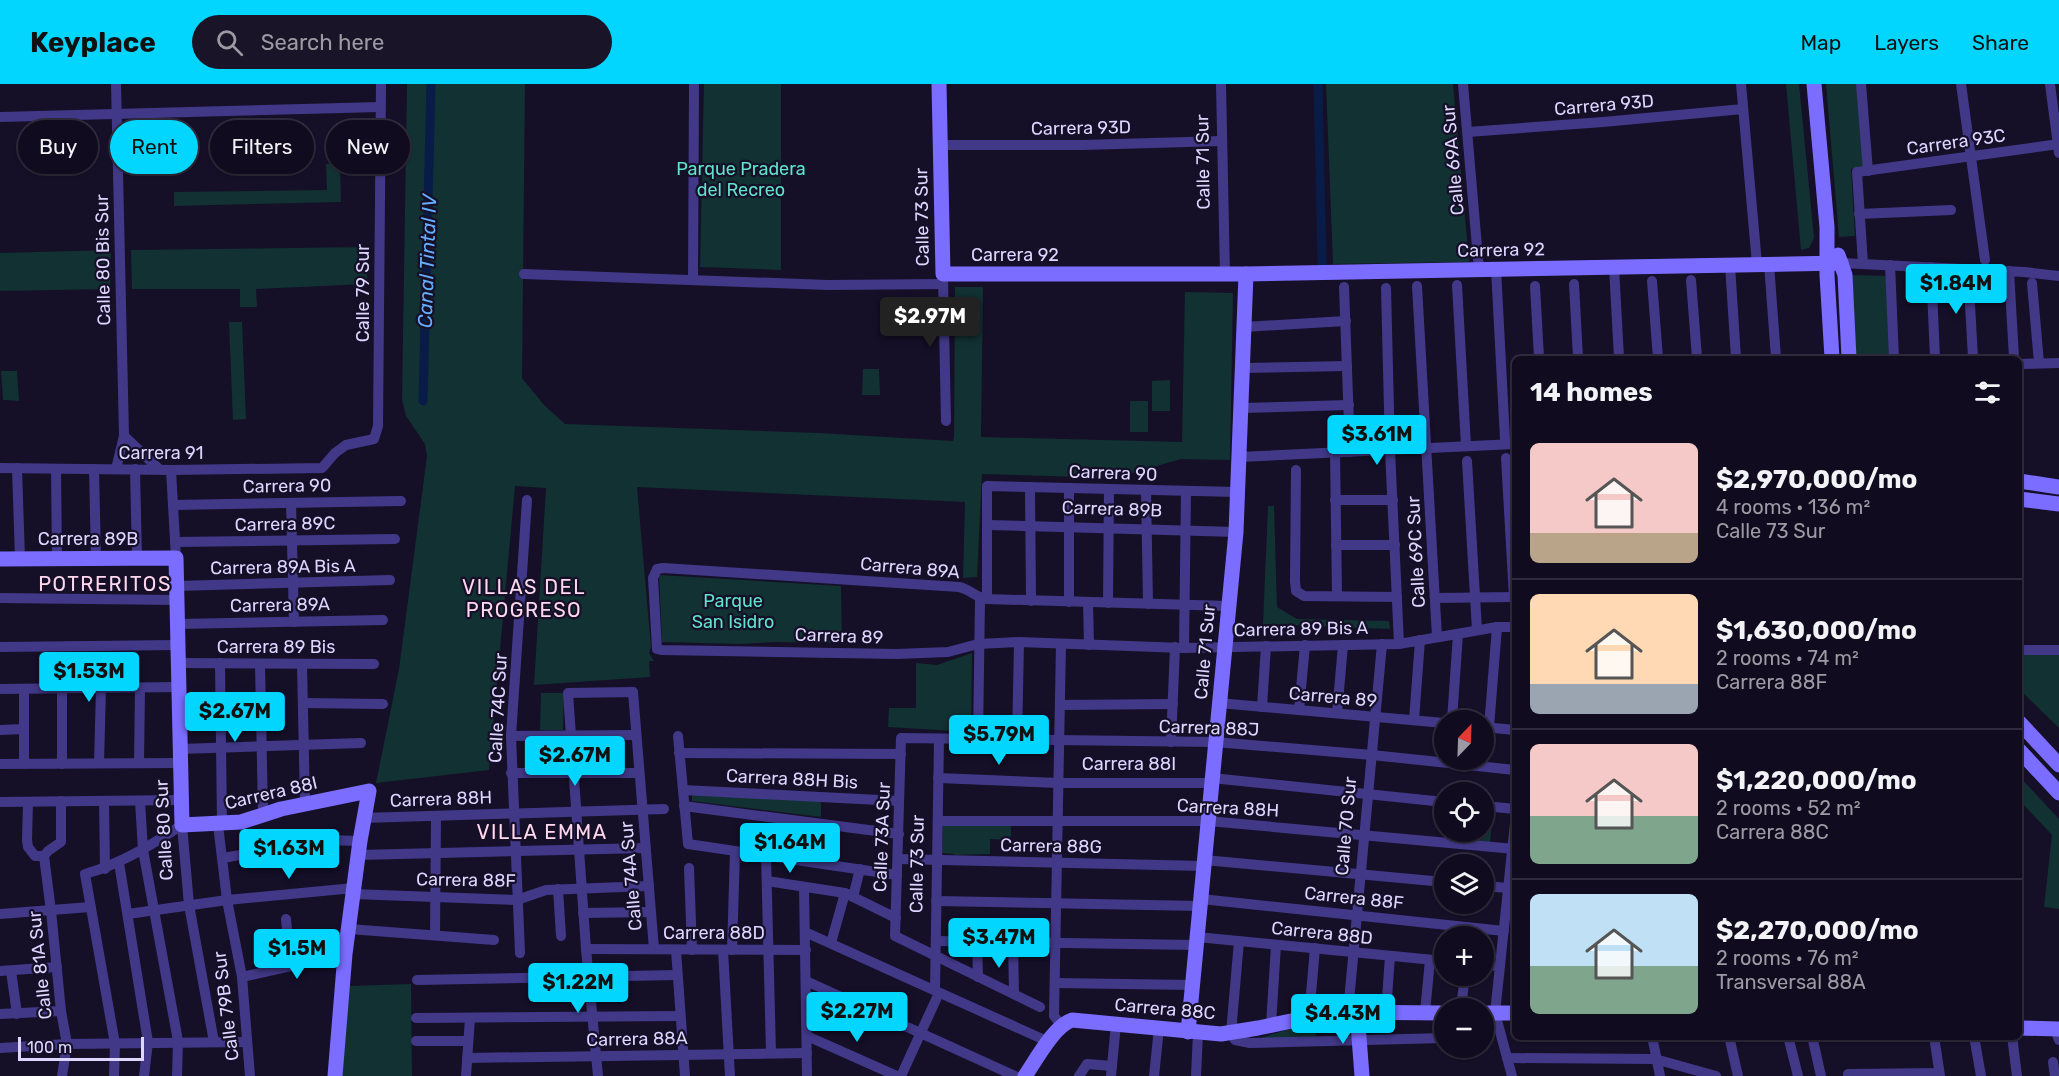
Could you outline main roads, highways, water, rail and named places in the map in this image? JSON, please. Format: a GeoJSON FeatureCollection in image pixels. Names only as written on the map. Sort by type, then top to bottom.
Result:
{"type":"FeatureCollection","features":[{"type":"Feature","properties":{"kind":"waterway","name":"Canal Tintal IV"},"geometry":{"type":"LineString","coordinates":[[423,401],[431,84]]}},
{"type":"Feature","properties":{"kind":"waterway"},"geometry":{"type":"LineString","coordinates":[[1318,84],[1322,263]]}},
{"type":"Feature","properties":{"kind":"district","name":"POTRERITOS"},"geometry":{"type":"Point","coordinates":[105,584]}},
{"type":"Feature","properties":{"kind":"district","name":"VILLAS DEL PROGRESO"},"geometry":{"type":"Point","coordinates":[524,598]}},
{"type":"Feature","properties":{"kind":"district","name":"VILLA EMMA"},"geometry":{"type":"Point","coordinates":[542,832]}},
{"type":"Feature","properties":{"kind":"park label","name":"Parque Pradera del Recreo"},"geometry":{"type":"Point","coordinates":[741,179]}},
{"type":"Feature","properties":{"kind":"park label","name":"Parque San Isidro"},"geometry":{"type":"Point","coordinates":[733,611]}}]}
